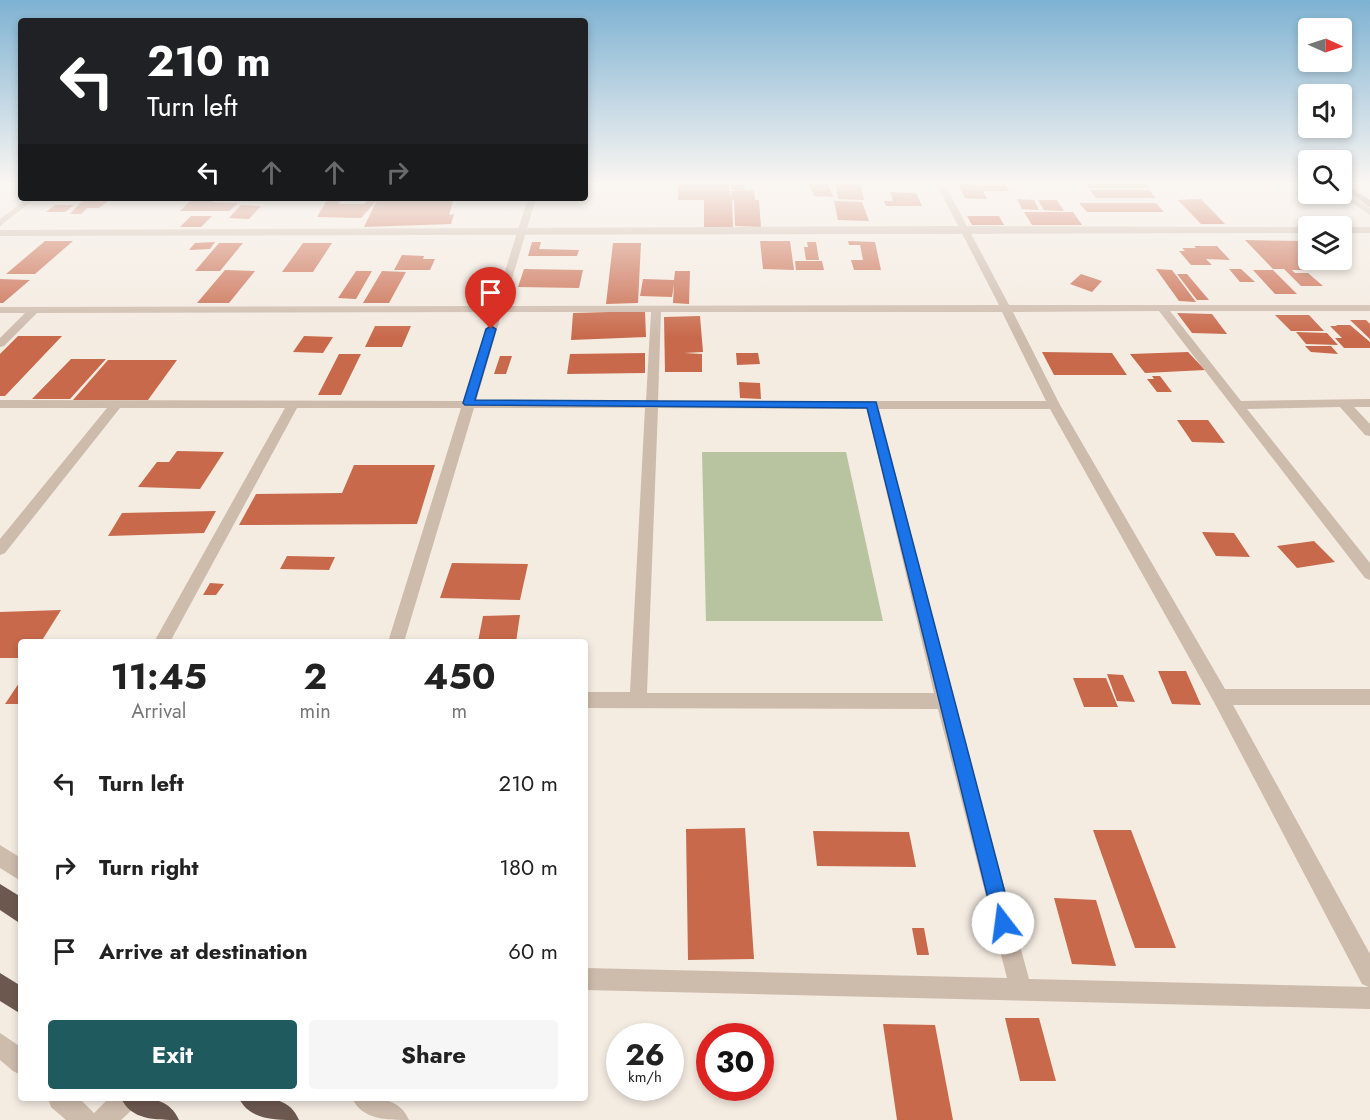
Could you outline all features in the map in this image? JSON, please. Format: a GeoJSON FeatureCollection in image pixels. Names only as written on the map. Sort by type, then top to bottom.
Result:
{"type":"FeatureCollection","features":[{"type":"Feature","properties":{"kind":"highway"},"geometry":{"type":"LineString","coordinates":[[0,895],[18,910]]}},
{"type":"Feature","properties":{"kind":"highway"},"geometry":{"type":"LineString","coordinates":[[0,985],[18,1000]]}},
{"type":"Feature","properties":{"kind":"highway"},"geometry":{"type":"LineString","coordinates":[[138,1101],[165,1120]]}},
{"type":"Feature","properties":{"kind":"highway"},"geometry":{"type":"LineString","coordinates":[[256,1101],[285,1120]]}},
{"type":"Feature","properties":{"kind":"street"},"geometry":{"type":"LineString","coordinates":[[0,234],[127,233]]}},
{"type":"Feature","properties":{"kind":"street"},"geometry":{"type":"LineString","coordinates":[[397,639],[520,233]]}},
{"type":"Feature","properties":{"kind":"street"},"geometry":{"type":"LineString","coordinates":[[969,233],[1054,405],[1221,697],[1370,976]]}},
{"type":"Feature","properties":{"kind":"street"},"geometry":{"type":"LineString","coordinates":[[1162,308],[1370,574]]}},
{"type":"Feature","properties":{"kind":"street"},"geometry":{"type":"LineString","coordinates":[[0,310],[1370,308]]}},
{"type":"Feature","properties":{"kind":"street"},"geometry":{"type":"LineString","coordinates":[[638,700],[656,309]]}},
{"type":"Feature","properties":{"kind":"street"},"geometry":{"type":"LineString","coordinates":[[0,344],[34,310]]}},
{"type":"Feature","properties":{"kind":"street"},"geometry":{"type":"LineString","coordinates":[[1238,405],[1370,403]]}},
{"type":"Feature","properties":{"kind":"street"},"geometry":{"type":"LineString","coordinates":[[0,404],[1054,405]]}},
{"type":"Feature","properties":{"kind":"street"},"geometry":{"type":"LineString","coordinates":[[0,549],[117,404]]}},
{"type":"Feature","properties":{"kind":"street"},"geometry":{"type":"LineString","coordinates":[[164,639],[292,404]]}},
{"type":"Feature","properties":{"kind":"street"},"geometry":{"type":"LineString","coordinates":[[1344,404],[1370,432]]}},
{"type":"Feature","properties":{"kind":"street"},"geometry":{"type":"LineString","coordinates":[[872,405],[945,701],[1021,990]]}},
{"type":"Feature","properties":{"kind":"street"},"geometry":{"type":"LineString","coordinates":[[1221,697],[1370,697]]}},
{"type":"Feature","properties":{"kind":"street"},"geometry":{"type":"LineString","coordinates":[[588,700],[945,701]]}},
{"type":"Feature","properties":{"kind":"street"},"geometry":{"type":"LineString","coordinates":[[0,855],[18,869]]}},
{"type":"Feature","properties":{"kind":"street"},"geometry":{"type":"LineString","coordinates":[[588,980],[1370,998]]}},
{"type":"Feature","properties":{"kind":"street"},"geometry":{"type":"LineString","coordinates":[[0,1045],[18,1060]]}},
{"type":"Feature","properties":{"kind":"street"},"geometry":{"type":"LineString","coordinates":[[63,1101],[85,1120]]}},
{"type":"Feature","properties":{"kind":"street"},"geometry":{"type":"LineString","coordinates":[[104,1120],[123,1101]]}},
{"type":"Feature","properties":{"kind":"street"},"geometry":{"type":"LineString","coordinates":[[368,1101],[397,1120]]}},
{"type":"Feature","properties":{"kind":"green space"},"geometry":{"type":"Polygon","coordinates":[[[702,452],[846,452],[883,621],[706,621],[702,452]]]}},
{"type":"Feature","properties":{"kind":"building"},"geometry":{"type":"Polygon","coordinates":[[[1245,240],[1298,241],[1298,270],[1292,270],[1295,273],[1308,273],[1323,286],[1301,286],[1284,269],[1273,269],[1245,240]]]}},
{"type":"Feature","properties":{"kind":"building"},"geometry":{"type":"Polygon","coordinates":[[[45,241],[73,241],[35,274],[6,274],[45,241]]]}},
{"type":"Feature","properties":{"kind":"building"},"geometry":{"type":"Polygon","coordinates":[[[760,241],[790,241],[794,270],[763,269],[760,241]]]}},
{"type":"Feature","properties":{"kind":"building"},"geometry":{"type":"Polygon","coordinates":[[[848,241],[875,242],[881,270],[854,270],[851,260],[863,260],[860,245],[849,245],[848,241]]]}},
{"type":"Feature","properties":{"kind":"building"},"geometry":{"type":"Polygon","coordinates":[[[215,242],[210,249],[189,250],[195,243],[215,242]]]}},
{"type":"Feature","properties":{"kind":"building"},"geometry":{"type":"Polygon","coordinates":[[[532,242],[541,242],[539,249],[579,250],[577,256],[528,256],[532,242]]]}},
{"type":"Feature","properties":{"kind":"building"},"geometry":{"type":"Polygon","coordinates":[[[807,242],[816,242],[819,260],[806,260],[804,247],[808,247],[807,242]]]}},
{"type":"Feature","properties":{"kind":"building"},"geometry":{"type":"Polygon","coordinates":[[[219,243],[243,243],[220,271],[195,271],[219,243]]]}},
{"type":"Feature","properties":{"kind":"building"},"geometry":{"type":"Polygon","coordinates":[[[303,243],[332,243],[313,272],[282,272],[303,243]]]}},
{"type":"Feature","properties":{"kind":"building"},"geometry":{"type":"Polygon","coordinates":[[[613,243],[641,243],[638,303],[606,304],[613,243]]]}},
{"type":"Feature","properties":{"kind":"building"},"geometry":{"type":"Polygon","coordinates":[[[1194,246],[1217,246],[1230,260],[1206,259],[1212,265],[1191,265],[1179,251],[1185,251],[1182,248],[1196,248],[1194,246]]]}},
{"type":"Feature","properties":{"kind":"building"},"geometry":{"type":"Polygon","coordinates":[[[402,255],[435,259],[430,270],[394,270],[402,255]]]}},
{"type":"Feature","properties":{"kind":"building"},"geometry":{"type":"Polygon","coordinates":[[[795,261],[822,261],[824,270],[796,270],[795,261]]]}},
{"type":"Feature","properties":{"kind":"building"},"geometry":{"type":"Polygon","coordinates":[[[524,269],[583,270],[579,288],[518,287],[524,269]]]}},
{"type":"Feature","properties":{"kind":"building"},"geometry":{"type":"Polygon","coordinates":[[[1156,269],[1172,270],[1196,302],[1179,301],[1156,269]]]}},
{"type":"Feature","properties":{"kind":"building"},"geometry":{"type":"Polygon","coordinates":[[[1229,269],[1241,269],[1255,282],[1240,282],[1229,269]]]}},
{"type":"Feature","properties":{"kind":"building"},"geometry":{"type":"Polygon","coordinates":[[[225,270],[255,271],[229,303],[197,303],[225,270]]]}},
{"type":"Feature","properties":{"kind":"building"},"geometry":{"type":"Polygon","coordinates":[[[1253,270],[1273,270],[1297,294],[1275,294],[1253,270]]]}},
{"type":"Feature","properties":{"kind":"building"},"geometry":{"type":"Polygon","coordinates":[[[356,271],[372,271],[356,299],[338,298],[356,271]]]}},
{"type":"Feature","properties":{"kind":"building"},"geometry":{"type":"Polygon","coordinates":[[[382,271],[406,272],[389,303],[363,303],[382,271]]]}},
{"type":"Feature","properties":{"kind":"building"},"geometry":{"type":"Polygon","coordinates":[[[675,271],[690,271],[689,304],[673,303],[674,284],[672,297],[640,296],[643,279],[674,280],[675,271]]]}},
{"type":"Feature","properties":{"kind":"building"},"geometry":{"type":"Polygon","coordinates":[[[1081,274],[1102,281],[1092,292],[1070,284],[1081,274]]]}},
{"type":"Feature","properties":{"kind":"building"},"geometry":{"type":"Polygon","coordinates":[[[1177,274],[1187,274],[1209,300],[1197,300],[1177,274]]]}},
{"type":"Feature","properties":{"kind":"building"},"geometry":{"type":"Polygon","coordinates":[[[0,279],[30,280],[3,303],[0,303],[0,279]]]}},
{"type":"Feature","properties":{"kind":"building"},"geometry":{"type":"Polygon","coordinates":[[[645,311],[646,337],[571,340],[573,313],[645,311]]]}},
{"type":"Feature","properties":{"kind":"building"},"geometry":{"type":"Polygon","coordinates":[[[1177,313],[1212,314],[1227,334],[1192,333],[1177,313]]]}},
{"type":"Feature","properties":{"kind":"building"},"geometry":{"type":"Polygon","coordinates":[[[1275,315],[1309,315],[1324,331],[1291,331],[1275,315]]]}},
{"type":"Feature","properties":{"kind":"building"},"geometry":{"type":"Polygon","coordinates":[[[700,316],[703,352],[684,353],[702,354],[702,372],[665,372],[664,317],[700,316]]]}},
{"type":"Feature","properties":{"kind":"building"},"geometry":{"type":"Polygon","coordinates":[[[1350,320],[1366,320],[1370,324],[1370,339],[1350,320]]]}},
{"type":"Feature","properties":{"kind":"building"},"geometry":{"type":"Polygon","coordinates":[[[1350,325],[1370,342],[1370,348],[1344,348],[1335,338],[1342,338],[1330,326],[1350,325]]]}},
{"type":"Feature","properties":{"kind":"building"},"geometry":{"type":"Polygon","coordinates":[[[375,326],[411,326],[402,347],[365,347],[375,326]]]}},
{"type":"Feature","properties":{"kind":"building"},"geometry":{"type":"Polygon","coordinates":[[[1296,332],[1327,333],[1338,345],[1306,344],[1296,332]]]}},
{"type":"Feature","properties":{"kind":"building"},"geometry":{"type":"Polygon","coordinates":[[[18,336],[62,336],[5,396],[0,396],[0,354],[18,336]]]}},
{"type":"Feature","properties":{"kind":"building"},"geometry":{"type":"Polygon","coordinates":[[[304,336],[333,337],[323,353],[293,352],[304,336]]]}},
{"type":"Feature","properties":{"kind":"building"},"geometry":{"type":"Polygon","coordinates":[[[1305,346],[1331,346],[1338,354],[1311,352],[1305,346]]]}},
{"type":"Feature","properties":{"kind":"building"},"geometry":{"type":"Polygon","coordinates":[[[1042,352],[1112,353],[1127,375],[1054,375],[1042,352]]]}},
{"type":"Feature","properties":{"kind":"building"},"geometry":{"type":"Polygon","coordinates":[[[1188,352],[1205,370],[1145,373],[1130,354],[1188,352]]]}},
{"type":"Feature","properties":{"kind":"building"},"geometry":{"type":"Polygon","coordinates":[[[645,353],[645,373],[567,374],[570,354],[645,353]]]}},
{"type":"Feature","properties":{"kind":"building"},"geometry":{"type":"Polygon","coordinates":[[[736,353],[758,353],[760,364],[737,365],[736,353]]]}},
{"type":"Feature","properties":{"kind":"building"},"geometry":{"type":"Polygon","coordinates":[[[339,354],[361,354],[341,395],[318,395],[339,354]]]}},
{"type":"Feature","properties":{"kind":"building"},"geometry":{"type":"Polygon","coordinates":[[[500,356],[512,356],[506,374],[494,374],[500,356]]]}},
{"type":"Feature","properties":{"kind":"building"},"geometry":{"type":"Polygon","coordinates":[[[71,359],[106,359],[70,399],[32,399],[71,359]]]}},
{"type":"Feature","properties":{"kind":"building"},"geometry":{"type":"Polygon","coordinates":[[[108,360],[177,360],[148,400],[73,400],[108,360]]]}},
{"type":"Feature","properties":{"kind":"building"},"geometry":{"type":"Polygon","coordinates":[[[1152,376],[1160,376],[1172,392],[1157,392],[1147,379],[1154,379],[1152,376]]]}},
{"type":"Feature","properties":{"kind":"building"},"geometry":{"type":"Polygon","coordinates":[[[739,382],[760,383],[761,399],[740,398],[739,382]]]}},
{"type":"Feature","properties":{"kind":"building"},"geometry":{"type":"Polygon","coordinates":[[[1177,420],[1208,420],[1225,443],[1192,442],[1177,420]]]}},
{"type":"Feature","properties":{"kind":"building"},"geometry":{"type":"Polygon","coordinates":[[[177,451],[224,452],[200,489],[138,487],[157,462],[169,462],[177,451]]]}},
{"type":"Feature","properties":{"kind":"building"},"geometry":{"type":"Polygon","coordinates":[[[354,465],[435,465],[417,524],[239,525],[256,494],[342,493],[354,465]]]}},
{"type":"Feature","properties":{"kind":"building"},"geometry":{"type":"Polygon","coordinates":[[[216,511],[204,533],[108,536],[122,513],[216,511]]]}},
{"type":"Feature","properties":{"kind":"building"},"geometry":{"type":"Polygon","coordinates":[[[1202,532],[1234,533],[1250,557],[1216,556],[1202,532]]]}},
{"type":"Feature","properties":{"kind":"building"},"geometry":{"type":"Polygon","coordinates":[[[1314,541],[1335,562],[1297,568],[1277,546],[1314,541]]]}},
{"type":"Feature","properties":{"kind":"building"},"geometry":{"type":"Polygon","coordinates":[[[287,556],[335,557],[329,570],[280,569],[287,556]]]}},
{"type":"Feature","properties":{"kind":"building"},"geometry":{"type":"Polygon","coordinates":[[[452,563],[528,564],[520,600],[440,598],[452,563]]]}},
{"type":"Feature","properties":{"kind":"building"},"geometry":{"type":"Polygon","coordinates":[[[210,583],[224,584],[216,595],[203,595],[210,583]]]}},
{"type":"Feature","properties":{"kind":"building"},"geometry":{"type":"Polygon","coordinates":[[[61,610],[43,639],[18,639],[18,658],[0,658],[0,612],[61,610]]]}},
{"type":"Feature","properties":{"kind":"building"},"geometry":{"type":"Polygon","coordinates":[[[520,615],[516,639],[479,639],[483,616],[520,615]]]}},
{"type":"Feature","properties":{"kind":"building"},"geometry":{"type":"Polygon","coordinates":[[[1158,671],[1186,671],[1201,705],[1172,704],[1158,671]]]}},
{"type":"Feature","properties":{"kind":"building"},"geometry":{"type":"Polygon","coordinates":[[[1107,674],[1123,675],[1135,702],[1117,701],[1107,674]]]}},
{"type":"Feature","properties":{"kind":"building"},"geometry":{"type":"Polygon","coordinates":[[[1073,678],[1106,678],[1118,707],[1084,707],[1073,678]]]}},
{"type":"Feature","properties":{"kind":"building"},"geometry":{"type":"Polygon","coordinates":[[[18,684],[18,704],[5,704],[18,684]]]}},
{"type":"Feature","properties":{"kind":"building"},"geometry":{"type":"Polygon","coordinates":[[[745,828],[754,959],[688,960],[686,829],[745,828]]]}},
{"type":"Feature","properties":{"kind":"building"},"geometry":{"type":"Polygon","coordinates":[[[1093,830],[1131,830],[1176,948],[1135,948],[1093,830]]]}},
{"type":"Feature","properties":{"kind":"building"},"geometry":{"type":"Polygon","coordinates":[[[813,831],[909,832],[916,867],[817,866],[813,831]]]}},
{"type":"Feature","properties":{"kind":"building"},"geometry":{"type":"Polygon","coordinates":[[[1054,898],[1096,900],[1116,966],[1072,964],[1054,898]]]}},
{"type":"Feature","properties":{"kind":"building"},"geometry":{"type":"Polygon","coordinates":[[[912,928],[924,928],[929,955],[917,955],[912,928]]]}},
{"type":"Feature","properties":{"kind":"building"},"geometry":{"type":"Polygon","coordinates":[[[1005,1018],[1039,1018],[1056,1081],[1020,1081],[1005,1018]]]}},
{"type":"Feature","properties":{"kind":"building"},"geometry":{"type":"Polygon","coordinates":[[[883,1024],[935,1025],[953,1120],[897,1120],[883,1024]]]}},
{"type":"Feature","properties":{"kind":"route"},"geometry":{"type":"LineString","coordinates":[[491,329],[469,403],[872,405],[945,701],[1003,923]]}}]}
